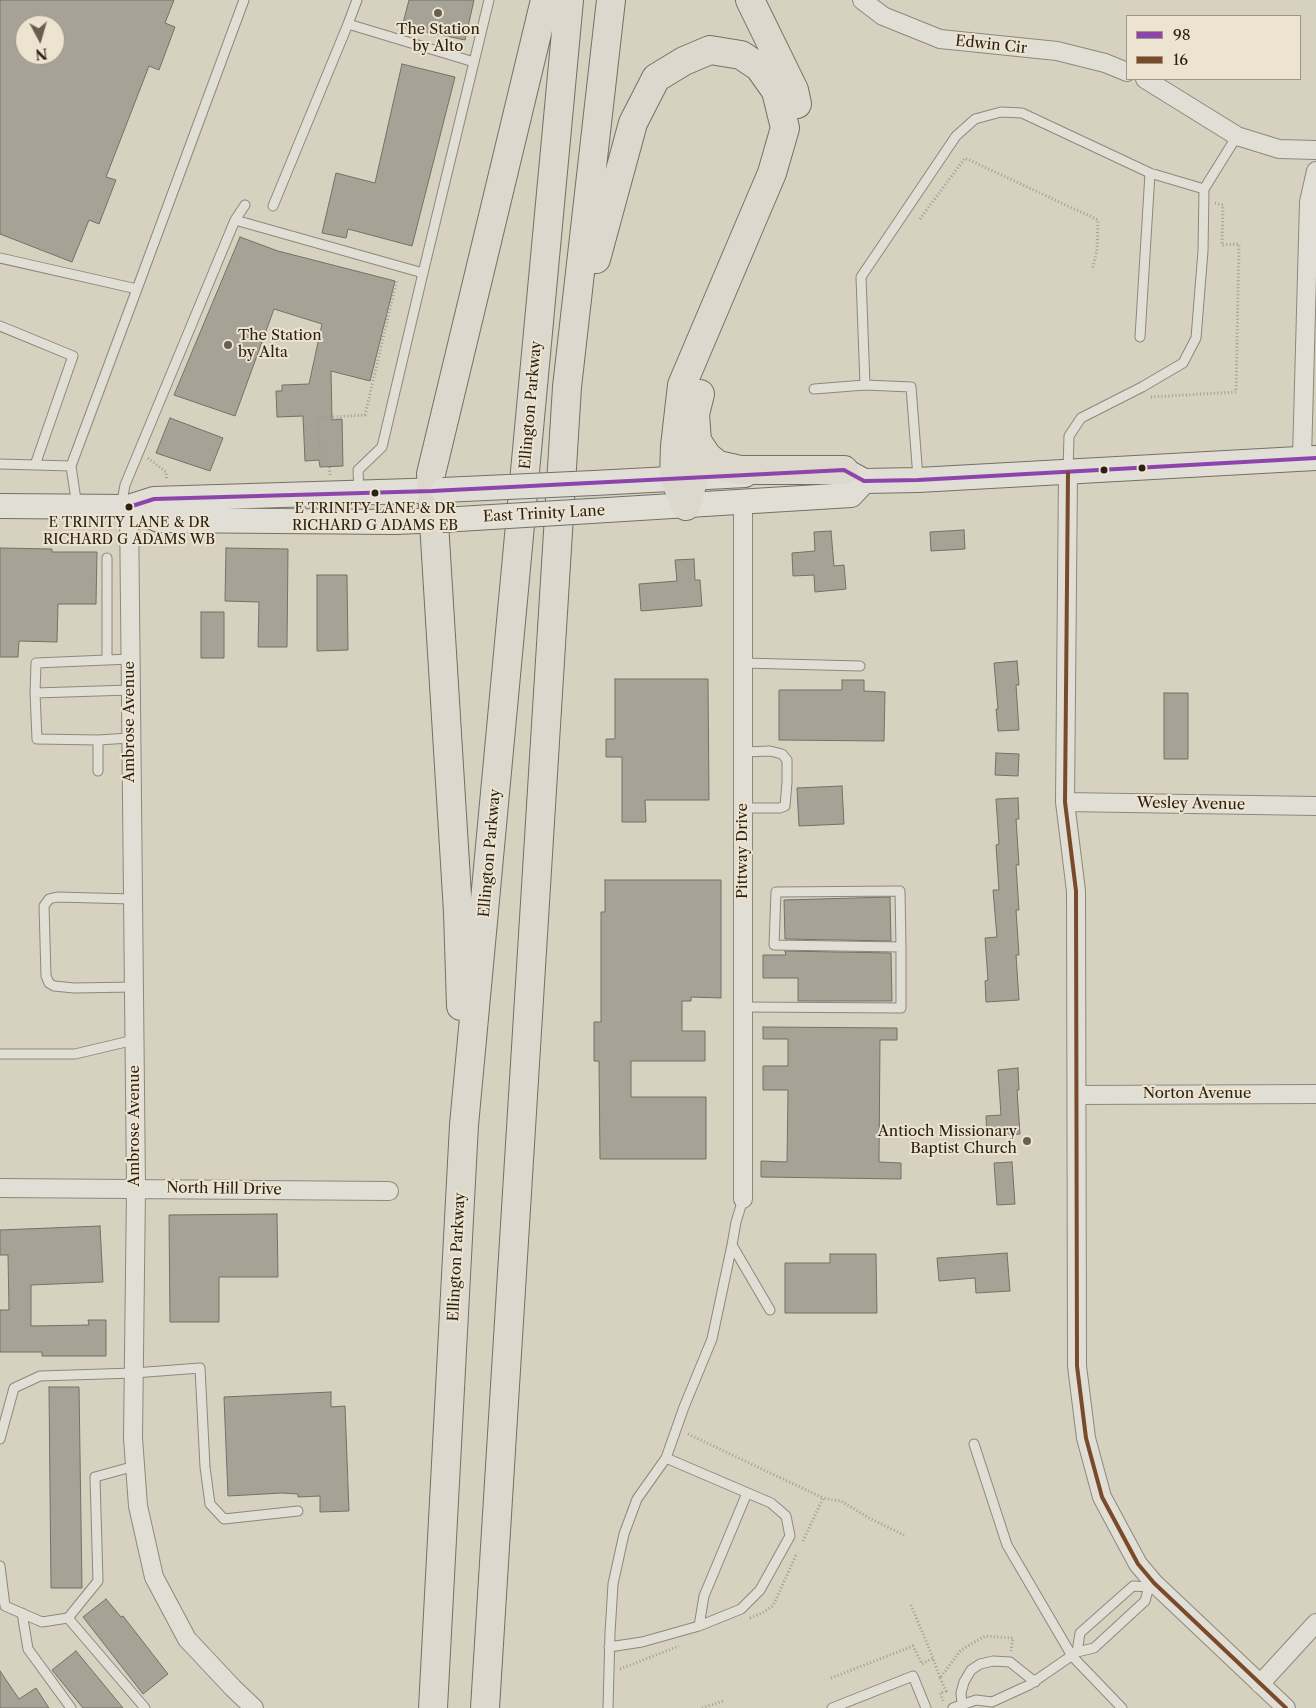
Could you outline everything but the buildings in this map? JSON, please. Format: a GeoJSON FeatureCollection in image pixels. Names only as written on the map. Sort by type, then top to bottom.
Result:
{"type":"FeatureCollection","features":[{"type":"Feature","properties":{"kind":"highway"},"geometry":{"type":"LineString","coordinates":[[464,1125],[458,912],[437,491],[431,474],[546,0]]}},
{"type":"Feature","properties":{"kind":"highway","name":"Ellington Parkway"},"geometry":{"type":"LineString","coordinates":[[433,1708],[464,1125],[569,0]]}},
{"type":"Feature","properties":{"kind":"highway"},"geometry":{"type":"LineString","coordinates":[[486,1708],[567,387],[611,0]]}},
{"type":"Feature","properties":{"kind":"highway"},"geometry":{"type":"LineString","coordinates":[[684,478],[697,441],[695,414],[701,389],[785,185],[802,124],[794,90],[750,0]]}},
{"type":"Feature","properties":{"kind":"highway"},"geometry":{"type":"LineString","coordinates":[[567,387],[602,235],[633,123],[656,78],[684,60],[710,50],[741,55],[759,67],[776,91],[785,128],[772,173],[682,385],[675,446],[684,478],[686,506]]}},
{"type":"Feature","properties":{"kind":"highway"},"geometry":{"type":"LineString","coordinates":[[697,441],[707,456],[718,465],[740,470],[854,476]]}},
{"type":"Feature","properties":{"kind":"main road","name":"East Trinity Lane"},"geometry":{"type":"LineString","coordinates":[[0,506],[125,507],[154,498],[437,491],[684,478],[854,476],[918,480],[1309,458]]}},
{"type":"Feature","properties":{"kind":"main road","name":"East Trinity Lane"},"geometry":{"type":"LineString","coordinates":[[125,507],[158,520],[396,522],[591,512],[851,495],[854,476]]}},
{"type":"Feature","properties":{"kind":"street","name":"Edwin Cir"},"geometry":{"type":"LineString","coordinates":[[862,0],[883,16],[940,39],[1057,51],[1105,62],[1126,72]]}},
{"type":"Feature","properties":{"kind":"street"},"geometry":{"type":"LineString","coordinates":[[1147,80],[1238,136],[1278,149],[1316,150]]}},
{"type":"Feature","properties":{"kind":"street"},"geometry":{"type":"LineString","coordinates":[[1309,458],[1309,202],[1316,171]]}},
{"type":"Feature","properties":{"kind":"street"},"geometry":{"type":"LineString","coordinates":[[1068,473],[1065,802],[1076,891],[1077,1366],[1086,1438],[1102,1497],[1138,1564],[1152,1585],[1286,1708]]}},
{"type":"Feature","properties":{"kind":"street","name":"Pittway Drive"},"geometry":{"type":"LineString","coordinates":[[743,502],[743,1199]]}},
{"type":"Feature","properties":{"kind":"street","name":"Ambrose Avenue"},"geometry":{"type":"LineString","coordinates":[[125,507],[130,659],[136,1188],[133,1438],[138,1506],[154,1577],[187,1639],[254,1708]]}},
{"type":"Feature","properties":{"kind":"street","name":"Wesley Avenue"},"geometry":{"type":"LineString","coordinates":[[1065,802],[1316,806]]}},
{"type":"Feature","properties":{"kind":"street","name":"Norton Avenue"},"geometry":{"type":"LineString","coordinates":[[1077,1096],[1316,1094]]}},
{"type":"Feature","properties":{"kind":"street","name":"North Hill Drive"},"geometry":{"type":"LineString","coordinates":[[0,1188],[389,1191]]}},
{"type":"Feature","properties":{"kind":"street"},"geometry":{"type":"LineString","coordinates":[[1260,1684],[1316,1623]]}},
{"type":"Feature","properties":{"kind":"lane"},"geometry":{"type":"LineString","coordinates":[[77,507],[71,466],[244,0]]}},
{"type":"Feature","properties":{"kind":"lane"},"geometry":{"type":"LineString","coordinates":[[274,206],[357,0]]}},
{"type":"Feature","properties":{"kind":"lane"},"geometry":{"type":"LineString","coordinates":[[360,493],[358,470],[382,447],[489,0]]}},
{"type":"Feature","properties":{"kind":"lane"},"geometry":{"type":"LineString","coordinates":[[348,24],[474,62]]}},
{"type":"Feature","properties":{"kind":"lane"},"geometry":{"type":"LineString","coordinates":[[865,385],[861,277],[956,136],[976,119],[1002,112],[1022,114],[1150,173],[1204,189]]}},
{"type":"Feature","properties":{"kind":"lane"},"geometry":{"type":"LineString","coordinates":[[1068,473],[1069,436],[1081,418],[1142,387],[1183,362],[1196,338],[1203,251],[1204,189],[1238,136]]}},
{"type":"Feature","properties":{"kind":"lane"},"geometry":{"type":"LineString","coordinates":[[1140,337],[1150,173]]}},
{"type":"Feature","properties":{"kind":"lane"},"geometry":{"type":"LineString","coordinates":[[125,507],[125,485],[235,220],[245,205]]}},
{"type":"Feature","properties":{"kind":"lane"},"geometry":{"type":"LineString","coordinates":[[235,220],[423,273]]}},
{"type":"Feature","properties":{"kind":"lane"},"geometry":{"type":"LineString","coordinates":[[0,258],[137,289]]}},
{"type":"Feature","properties":{"kind":"lane"},"geometry":{"type":"LineString","coordinates":[[0,326],[72,356],[35,465]]}},
{"type":"Feature","properties":{"kind":"lane"},"geometry":{"type":"LineString","coordinates":[[814,389],[865,385],[911,387],[918,480]]}},
{"type":"Feature","properties":{"kind":"lane"},"geometry":{"type":"LineString","coordinates":[[0,464],[71,466]]}},
{"type":"Feature","properties":{"kind":"lane"},"geometry":{"type":"LineString","coordinates":[[107,558],[107,659]]}},
{"type":"Feature","properties":{"kind":"lane"},"geometry":{"type":"LineString","coordinates":[[130,659],[36,663],[34,693],[37,739],[98,740],[130,738]]}},
{"type":"Feature","properties":{"kind":"lane"},"geometry":{"type":"LineString","coordinates":[[743,663],[860,666]]}},
{"type":"Feature","properties":{"kind":"lane"},"geometry":{"type":"LineString","coordinates":[[34,693],[130,690]]}},
{"type":"Feature","properties":{"kind":"lane"},"geometry":{"type":"LineString","coordinates":[[98,740],[98,771]]}},
{"type":"Feature","properties":{"kind":"lane"},"geometry":{"type":"LineString","coordinates":[[743,752],[770,751],[782,754],[787,760],[785,806],[780,808],[743,808]]}},
{"type":"Feature","properties":{"kind":"lane"},"geometry":{"type":"LineString","coordinates":[[743,1007],[901,1008],[901,947],[900,891],[776,892],[774,945],[901,947]]}},
{"type":"Feature","properties":{"kind":"lane"},"geometry":{"type":"LineString","coordinates":[[132,899],[57,897],[49,899],[44,906],[46,976],[48,983],[54,986],[74,988],[134,987]]}},
{"type":"Feature","properties":{"kind":"lane"},"geometry":{"type":"LineString","coordinates":[[0,1054],[74,1054],[134,1040]]}},
{"type":"Feature","properties":{"kind":"lane"},"geometry":{"type":"LineString","coordinates":[[608,1708],[613,1584],[624,1534],[637,1499],[666,1458],[684,1407],[712,1339],[743,1199]]}},
{"type":"Feature","properties":{"kind":"lane"},"geometry":{"type":"LineString","coordinates":[[732,1245],[770,1310]]}},
{"type":"Feature","properties":{"kind":"lane"},"geometry":{"type":"LineString","coordinates":[[0,1439],[14,1388],[40,1376],[134,1373],[200,1368],[205,1467],[210,1504],[224,1519],[298,1511]]}},
{"type":"Feature","properties":{"kind":"lane"},"geometry":{"type":"LineString","coordinates":[[974,1444],[1007,1545],[1074,1654],[1122,1708]]}},
{"type":"Feature","properties":{"kind":"lane"},"geometry":{"type":"LineString","coordinates":[[609,1647],[642,1642],[699,1626],[741,1609],[760,1590],[790,1536],[786,1516],[771,1503],[666,1458]]}},
{"type":"Feature","properties":{"kind":"lane"},"geometry":{"type":"LineString","coordinates":[[0,1566],[5,1606],[42,1622],[68,1618],[98,1581],[95,1476],[136,1466]]}},
{"type":"Feature","properties":{"kind":"lane"},"geometry":{"type":"LineString","coordinates":[[699,1626],[704,1596],[747,1493]]}},
{"type":"Feature","properties":{"kind":"lane"},"geometry":{"type":"LineString","coordinates":[[957,1706],[976,1700],[990,1705],[1035,1682],[1074,1654],[1094,1648],[1145,1601],[1152,1585],[1133,1586],[1080,1633],[1074,1654]]}},
{"type":"Feature","properties":{"kind":"lane"},"geometry":{"type":"LineString","coordinates":[[22,1613],[28,1649],[71,1708]]}},
{"type":"Feature","properties":{"kind":"lane"},"geometry":{"type":"LineString","coordinates":[[68,1618],[146,1708]]}},
{"type":"Feature","properties":{"kind":"lane"},"geometry":{"type":"LineString","coordinates":[[957,1706],[964,1682],[971,1670],[980,1664],[993,1661],[1010,1662],[1035,1682]]}},
{"type":"Feature","properties":{"kind":"lane"},"geometry":{"type":"LineString","coordinates":[[832,1708],[913,1676],[926,1708]]}},
{"type":"Feature","properties":{"kind":"path"},"geometry":{"type":"LineString","coordinates":[[920,219],[966,158],[1098,220],[1097,251],[1092,270]]}},
{"type":"Feature","properties":{"kind":"path"},"geometry":{"type":"LineString","coordinates":[[1143,397],[1236,392],[1239,244],[1222,245],[1223,205],[1215,203],[1215,193]]}},
{"type":"Feature","properties":{"kind":"path"},"geometry":{"type":"LineString","coordinates":[[330,480],[329,463],[321,463],[318,418],[365,416],[398,279],[388,277]]}},
{"type":"Feature","properties":{"kind":"path"},"geometry":{"type":"LineString","coordinates":[[146,457],[166,472],[168,484]]}},
{"type":"Feature","properties":{"kind":"path"},"geometry":{"type":"LineString","coordinates":[[688,1434],[823,1498]]}},
{"type":"Feature","properties":{"kind":"path"},"geometry":{"type":"LineString","coordinates":[[911,1605],[946,1691],[940,1693],[944,1704]]}},
{"type":"Feature","properties":{"kind":"path"},"geometry":{"type":"LineString","coordinates":[[940,1678],[961,1650],[985,1636],[1013,1638],[1010,1652],[1016,1655]]}},
{"type":"Feature","properties":{"kind":"path"},"geometry":{"type":"LineString","coordinates":[[831,1678],[914,1646],[922,1664],[933,1658]]}},
{"type":"Feature","properties":{"kind":"path"},"geometry":{"type":"LineString","coordinates":[[702,1708],[723,1701]]}},
{"type":"Feature","properties":{"kind":"transit line","name":"98"},"geometry":{"type":"LineString","coordinates":[[129,507],[154,499],[432,491],[844,470],[864,481],[918,480],[1316,458]]}},
{"type":"Feature","properties":{"kind":"transit line","name":"16"},"geometry":{"type":"LineString","coordinates":[[1068,473],[1065,802],[1076,891],[1077,1366],[1086,1438],[1102,1497],[1138,1564],[1154,1583],[1286,1708]]}},
{"type":"Feature","properties":{"kind":"place","name":"The Station by Alto"},"geometry":{"type":"Point","coordinates":[438,13]}},
{"type":"Feature","properties":{"kind":"place","name":"The Station by Alta"},"geometry":{"type":"Point","coordinates":[228,345]}},
{"type":"Feature","properties":{"kind":"place","name":"E TRINITY LANE & DR RICHARD G ADAMS EB"},"geometry":{"type":"Point","coordinates":[375,493]}},
{"type":"Feature","properties":{"kind":"place","name":"E TRINITY LANE & DR RICHARD G ADAMS WB"},"geometry":{"type":"Point","coordinates":[129,507]}},
{"type":"Feature","properties":{"kind":"place","name":"Antioch Missionary Baptist Church"},"geometry":{"type":"Point","coordinates":[1027,1141]}}]}
